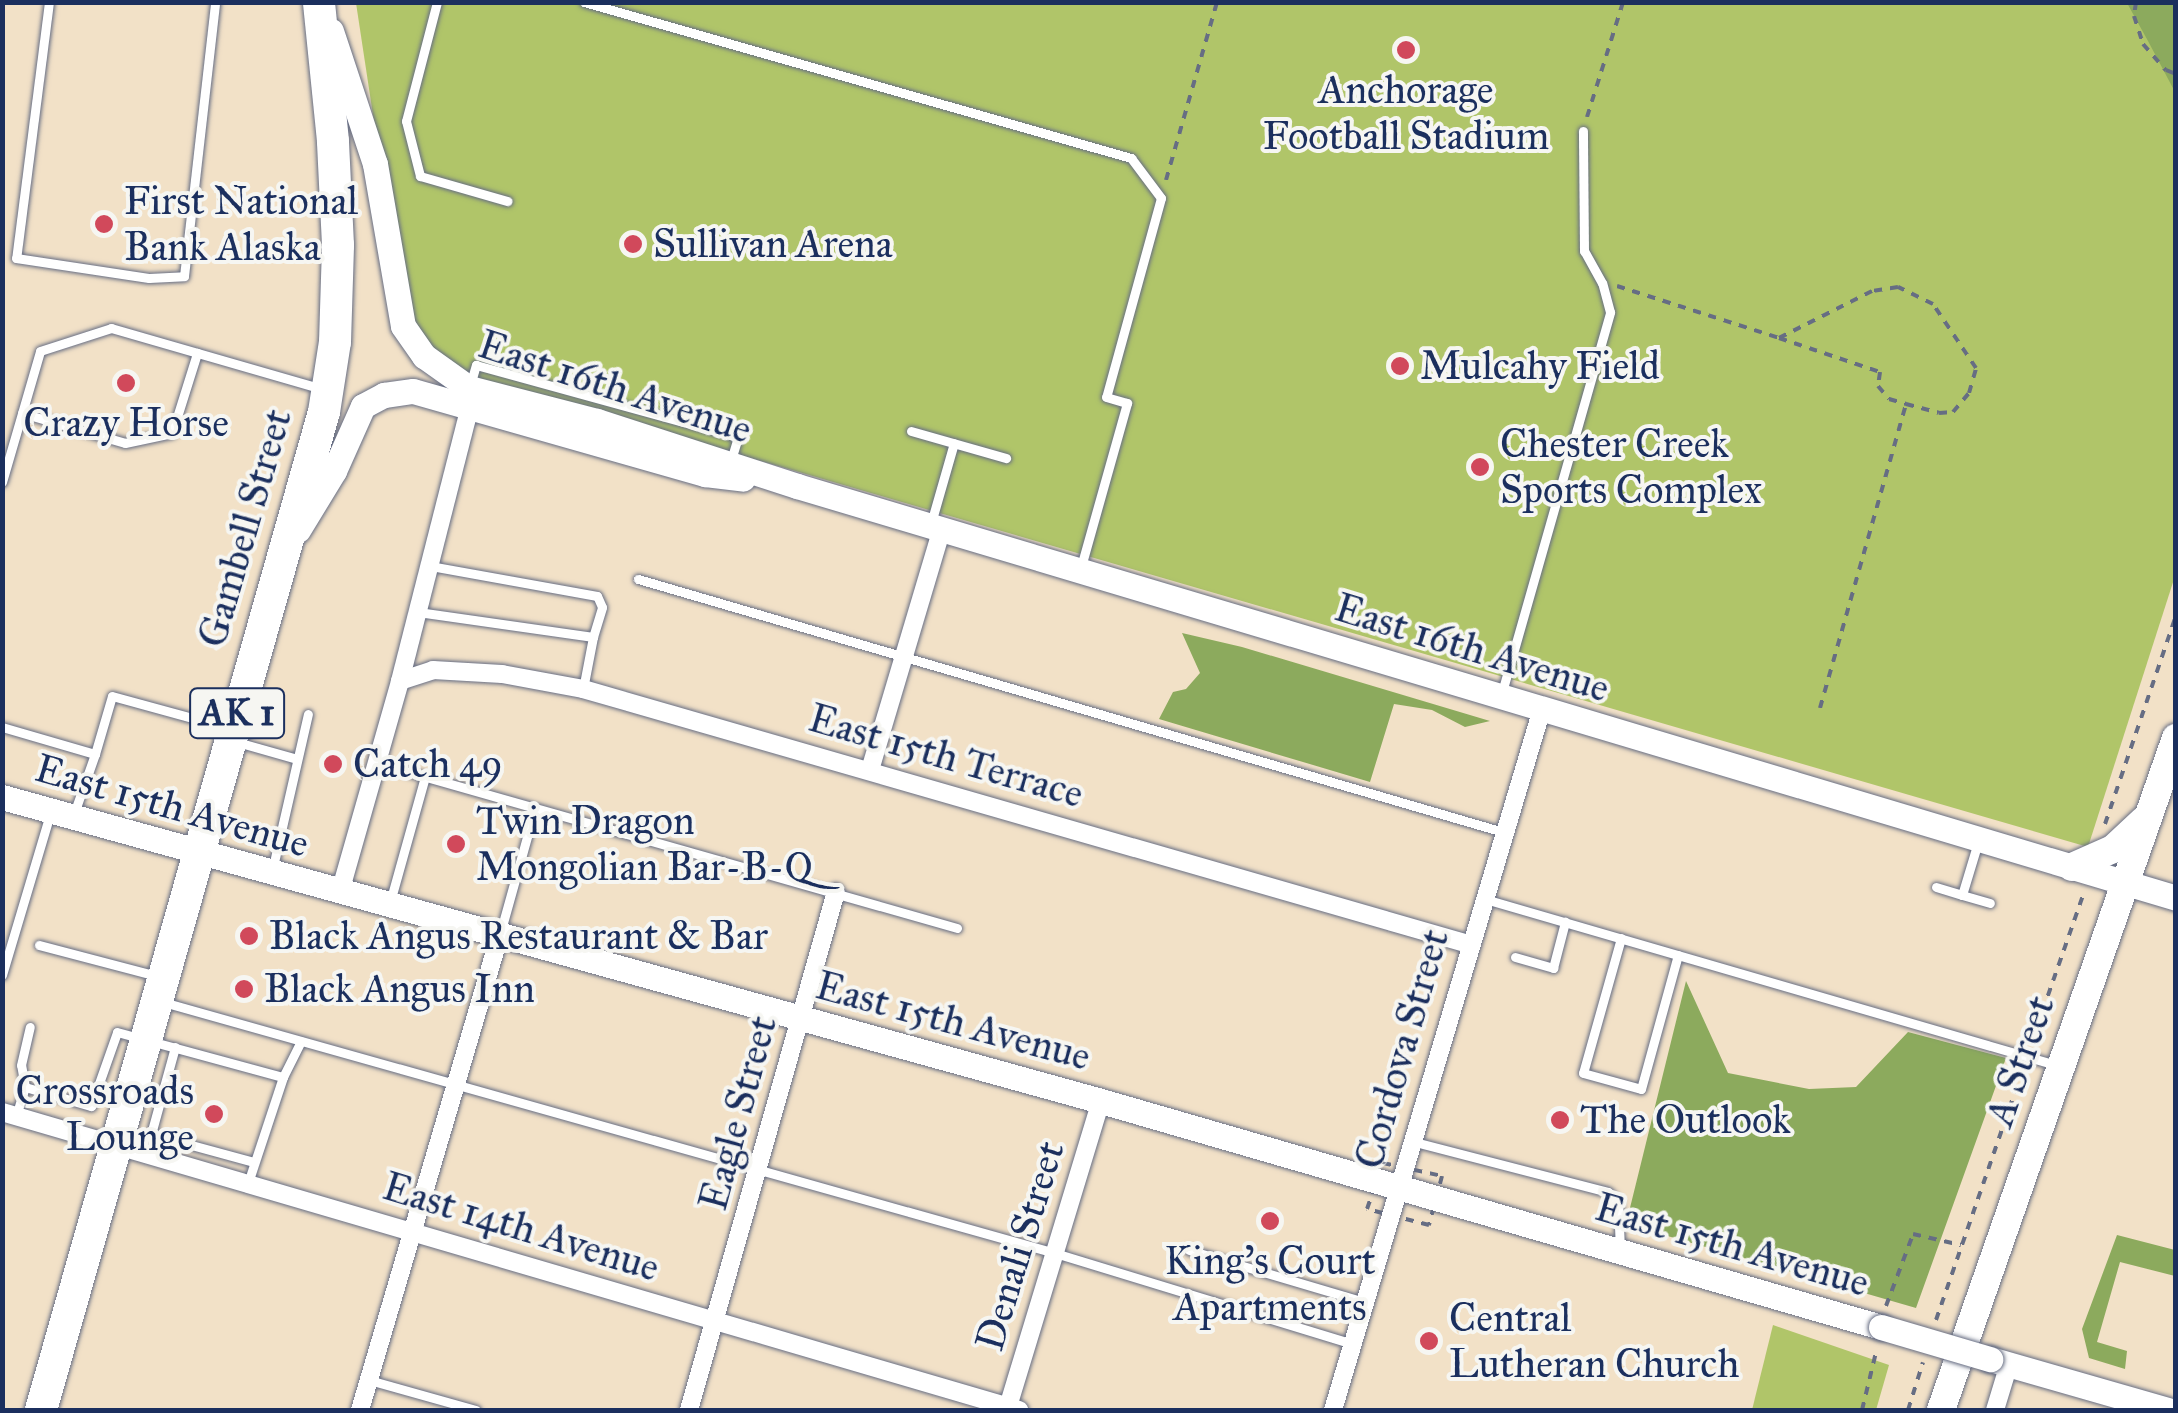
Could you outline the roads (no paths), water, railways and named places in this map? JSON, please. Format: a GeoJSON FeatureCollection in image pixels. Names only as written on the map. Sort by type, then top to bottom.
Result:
{"type":"FeatureCollection","features":[{"type":"Feature","properties":{"kind":"highway","name":"Gambell Street"},"geometry":{"type":"LineString","coordinates":[[41,1410],[117,1144],[121,1070],[161,1043],[161,990],[199,854],[218,731],[277,565],[327,391],[335,342],[338,245],[334,141],[321,2]]}},
{"type":"Feature","properties":{"kind":"main road","name":"A Street"},"geometry":{"type":"LineString","coordinates":[[1941,1410],[2176,738]]}},
{"type":"Feature","properties":{"kind":"main road"},"geometry":{"type":"LineString","coordinates":[[2072,867],[2113,849],[2148,817]]}},
{"type":"Feature","properties":{"kind":"street","name":"East 16th Avenue"},"geometry":{"type":"LineString","coordinates":[[321,2],[374,164],[403,326],[424,356],[470,397],[705,474],[797,486]]}},
{"type":"Feature","properties":{"kind":"street","name":"East 16th Avenue"},"geometry":{"type":"LineString","coordinates":[[277,565],[334,471],[363,406],[384,395],[413,390],[470,397],[730,463],[2176,898]]}},
{"type":"Feature","properties":{"kind":"street"},"geometry":{"type":"LineString","coordinates":[[340,892],[400,681],[470,397]]}},
{"type":"Feature","properties":{"kind":"street"},"geometry":{"type":"LineString","coordinates":[[870,770],[904,658],[936,528]]}},
{"type":"Feature","properties":{"kind":"street","name":"East 15th Terrace"},"geometry":{"type":"LineString","coordinates":[[400,681],[433,670],[502,674],[582,689],[1468,944]]}},
{"type":"Feature","properties":{"kind":"street","name":"Cordova Street"},"geometry":{"type":"LineString","coordinates":[[1333,1410],[1468,944],[1542,709]]}},
{"type":"Feature","properties":{"kind":"street","name":"East 15th Avenue"},"geometry":{"type":"LineString","coordinates":[[2,797],[1100,1101],[1880,1330],[2168,1410]]}},
{"type":"Feature","properties":{"kind":"street","name":"Eagle Street"},"geometry":{"type":"LineString","coordinates":[[689,1410],[836,892]]}},
{"type":"Feature","properties":{"kind":"street"},"geometry":{"type":"LineString","coordinates":[[360,1410],[500,933]]}},
{"type":"Feature","properties":{"kind":"street","name":"Denali Street"},"geometry":{"type":"LineString","coordinates":[[1011,1410],[1100,1101]]}},
{"type":"Feature","properties":{"kind":"street","name":"East 14th Avenue"},"geometry":{"type":"LineString","coordinates":[[9,1114],[413,1230],[1011,1410]]}},
{"type":"Feature","properties":{"kind":"street"},"geometry":{"type":"LineString","coordinates":[[1995,1410],[1999,1362]]}},
{"type":"Feature","properties":{"kind":"lane"},"geometry":{"type":"LineString","coordinates":[[49,2],[16,258],[148,278],[184,276],[214,2]]}},
{"type":"Feature","properties":{"kind":"lane"},"geometry":{"type":"LineString","coordinates":[[438,2],[406,121],[420,176],[507,201]]}},
{"type":"Feature","properties":{"kind":"lane"},"geometry":{"type":"LineString","coordinates":[[584,2],[1132,158],[1161,198],[1106,398],[1127,404],[1080,570]]}},
{"type":"Feature","properties":{"kind":"lane"},"geometry":{"type":"LineString","coordinates":[[1500,696],[1610,312],[1602,283],[1584,251],[1583,131]]}},
{"type":"Feature","properties":{"kind":"lane"},"geometry":{"type":"LineString","coordinates":[[2,482],[40,351],[111,328],[327,391]]}},
{"type":"Feature","properties":{"kind":"lane"},"geometry":{"type":"LineString","coordinates":[[22,413],[125,443],[172,433],[197,353]]}},
{"type":"Feature","properties":{"kind":"lane"},"geometry":{"type":"LineString","coordinates":[[912,432],[1006,458]]}},
{"type":"Feature","properties":{"kind":"lane"},"geometry":{"type":"LineString","coordinates":[[936,528],[954,443]]}},
{"type":"Feature","properties":{"kind":"lane"},"geometry":{"type":"LineString","coordinates":[[430,566],[597,596],[602,608],[582,689]]}},
{"type":"Feature","properties":{"kind":"lane"},"geometry":{"type":"LineString","coordinates":[[638,579],[1503,832]]}},
{"type":"Feature","properties":{"kind":"lane"},"geometry":{"type":"LineString","coordinates":[[418,612],[593,638]]}},
{"type":"Feature","properties":{"kind":"lane"},"geometry":{"type":"LineString","coordinates":[[2,975],[61,815],[95,754],[112,696],[297,759]]}},
{"type":"Feature","properties":{"kind":"lane"},"geometry":{"type":"LineString","coordinates":[[272,874],[308,714]]}},
{"type":"Feature","properties":{"kind":"lane"},"geometry":{"type":"LineString","coordinates":[[2,726],[95,754]]}},
{"type":"Feature","properties":{"kind":"lane"},"geometry":{"type":"LineString","coordinates":[[377,763],[957,928]]}},
{"type":"Feature","properties":{"kind":"lane"},"geometry":{"type":"LineString","coordinates":[[389,904],[425,777]]}},
{"type":"Feature","properties":{"kind":"lane"},"geometry":{"type":"LineString","coordinates":[[500,933],[532,819]]}},
{"type":"Feature","properties":{"kind":"lane"},"geometry":{"type":"LineString","coordinates":[[1962,895],[1978,839]]}},
{"type":"Feature","properties":{"kind":"lane"},"geometry":{"type":"LineString","coordinates":[[1936,888],[1990,903]]}},
{"type":"Feature","properties":{"kind":"lane"},"geometry":{"type":"LineString","coordinates":[[1482,898],[2060,1066]]}},
{"type":"Feature","properties":{"kind":"lane"},"geometry":{"type":"LineString","coordinates":[[1515,956],[1552,968],[1565,922]]}},
{"type":"Feature","properties":{"kind":"lane"},"geometry":{"type":"LineString","coordinates":[[1621,938],[1583,1073],[1641,1089],[1678,955]]}},
{"type":"Feature","properties":{"kind":"lane"},"geometry":{"type":"LineString","coordinates":[[38,945],[300,1041],[1055,1254],[1352,1344]]}},
{"type":"Feature","properties":{"kind":"lane"},"geometry":{"type":"LineString","coordinates":[[9,1114],[25,1087],[21,1065],[30,1027]]}},
{"type":"Feature","properties":{"kind":"lane"},"geometry":{"type":"LineString","coordinates":[[248,1183],[283,1077],[300,1041]]}},
{"type":"Feature","properties":{"kind":"lane"},"geometry":{"type":"LineString","coordinates":[[254,1162],[151,1134],[161,1043],[283,1077]]}},
{"type":"Feature","properties":{"kind":"lane"},"geometry":{"type":"LineString","coordinates":[[25,1087],[91,1106],[121,1070]]}},
{"type":"Feature","properties":{"kind":"lane"},"geometry":{"type":"LineString","coordinates":[[1411,1141],[1608,1192],[1618,1202],[1620,1251]]}},
{"type":"Feature","properties":{"kind":"lane"},"geometry":{"type":"LineString","coordinates":[[1188,1250],[1364,1302]]}},
{"type":"Feature","properties":{"kind":"lane"},"geometry":{"type":"LineString","coordinates":[[369,1380],[476,1410]]}},
{"type":"Feature","properties":{"kind":"place","name":"Anchorage Football Stadium"},"geometry":{"type":"Point","coordinates":[1406,50]}},
{"type":"Feature","properties":{"kind":"place","name":"First National Bank Alaska"},"geometry":{"type":"Point","coordinates":[104,224]}},
{"type":"Feature","properties":{"kind":"place","name":"Sullivan Arena"},"geometry":{"type":"Point","coordinates":[633,244]}},
{"type":"Feature","properties":{"kind":"place","name":"Mulcahy Field"},"geometry":{"type":"Point","coordinates":[1400,366]}},
{"type":"Feature","properties":{"kind":"place","name":"Crazy Horse"},"geometry":{"type":"Point","coordinates":[126,383]}},
{"type":"Feature","properties":{"kind":"place","name":"Chester Creek Sports Complex"},"geometry":{"type":"Point","coordinates":[1480,467]}},
{"type":"Feature","properties":{"kind":"place","name":"Catch 49"},"geometry":{"type":"Point","coordinates":[333,764]}},
{"type":"Feature","properties":{"kind":"place","name":"Twin Dragon Mongolian Bar-B-Q"},"geometry":{"type":"Point","coordinates":[456,844]}},
{"type":"Feature","properties":{"kind":"place","name":"Black Angus Restaurant & Bar"},"geometry":{"type":"Point","coordinates":[249,936]}},
{"type":"Feature","properties":{"kind":"place","name":"Black Angus Inn"},"geometry":{"type":"Point","coordinates":[244,989]}},
{"type":"Feature","properties":{"kind":"place","name":"Crossroads Lounge"},"geometry":{"type":"Point","coordinates":[214,1114]}},
{"type":"Feature","properties":{"kind":"place","name":"The Outlook"},"geometry":{"type":"Point","coordinates":[1560,1120]}},
{"type":"Feature","properties":{"kind":"place","name":"King's Court Apartments"},"geometry":{"type":"Point","coordinates":[1270,1221]}},
{"type":"Feature","properties":{"kind":"place","name":"Central Lutheran Church"},"geometry":{"type":"Point","coordinates":[1429,1341]}}]}
